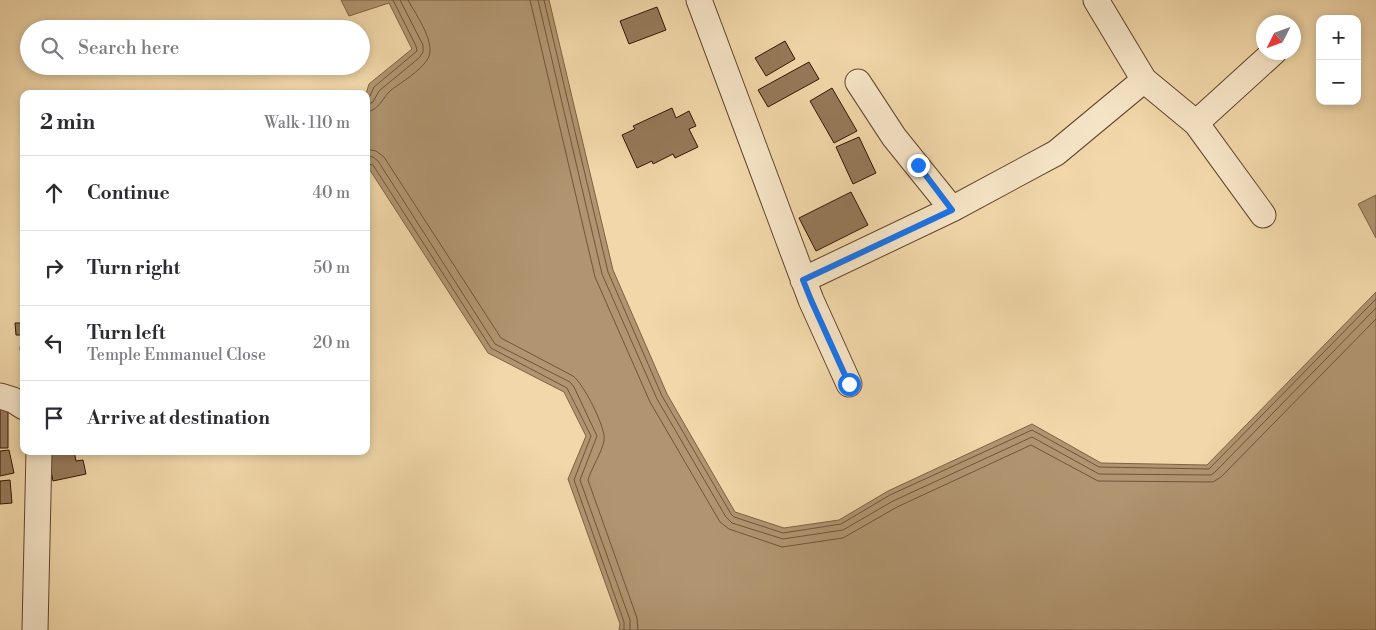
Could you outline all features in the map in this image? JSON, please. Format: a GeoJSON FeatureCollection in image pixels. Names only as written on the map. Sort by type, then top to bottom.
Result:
{"type":"FeatureCollection","features":[{"type":"Feature","properties":{"kind":"street"},"geometry":{"type":"LineString","coordinates":[[699,0],[803,280],[849,384]]}},
{"type":"Feature","properties":{"kind":"street"},"geometry":{"type":"LineString","coordinates":[[1096,0],[1144,80],[1196,123],[1263,215]]}},
{"type":"Feature","properties":{"kind":"street"},"geometry":{"type":"LineString","coordinates":[[1196,123],[1265,60]]}},
{"type":"Feature","properties":{"kind":"street"},"geometry":{"type":"LineString","coordinates":[[803,280],[952,210],[1056,153],[1144,80]]}},
{"type":"Feature","properties":{"kind":"street"},"geometry":{"type":"LineString","coordinates":[[858,82],[894,137],[952,210]]}},
{"type":"Feature","properties":{"kind":"street"},"geometry":{"type":"LineString","coordinates":[[0,396],[20,404]]}},
{"type":"Feature","properties":{"kind":"street"},"geometry":{"type":"LineString","coordinates":[[35,630],[39,455]]}},
{"type":"Feature","properties":{"kind":"water"},"geometry":{"type":"Polygon","coordinates":[[[341,0],[549,0],[613,270],[667,394],[735,512],[784,528],[839,520],[888,491],[1032,424],[1101,463],[1207,465],[1376,292],[1376,630],[619,630],[620,624],[568,479],[586,436],[564,392],[488,353],[370,170],[370,90],[367,90],[369,84],[412,49],[389,3],[349,16],[341,0]]]}},
{"type":"Feature","properties":{"kind":"water"},"geometry":{"type":"Polygon","coordinates":[[[1376,195],[1376,238],[1358,204],[1376,195]]]}},
{"type":"Feature","properties":{"kind":"building"},"geometry":{"type":"Polygon","coordinates":[[[657,7],[666,30],[629,44],[620,21],[657,7]]]}},
{"type":"Feature","properties":{"kind":"building"},"geometry":{"type":"Polygon","coordinates":[[[785,41],[795,59],[766,76],[755,58],[785,41]]]}},
{"type":"Feature","properties":{"kind":"building"},"geometry":{"type":"Polygon","coordinates":[[[809,62],[819,79],[768,107],[758,90],[809,62]]]}},
{"type":"Feature","properties":{"kind":"building"},"geometry":{"type":"Polygon","coordinates":[[[832,88],[857,131],[834,143],[810,101],[832,88]]]}},
{"type":"Feature","properties":{"kind":"building"},"geometry":{"type":"Polygon","coordinates":[[[672,108],[676,118],[689,111],[696,126],[689,129],[698,147],[675,158],[673,154],[653,164],[652,161],[637,168],[622,135],[635,129],[633,126],[672,108]]]}},
{"type":"Feature","properties":{"kind":"building"},"geometry":{"type":"Polygon","coordinates":[[[859,137],[876,173],[853,184],[836,147],[859,137]]]}},
{"type":"Feature","properties":{"kind":"building"},"geometry":{"type":"Polygon","coordinates":[[[851,192],[868,225],[816,251],[799,218],[851,192]]]}},
{"type":"Feature","properties":{"kind":"building"},"geometry":{"type":"Polygon","coordinates":[[[15,323],[20,323],[20,335],[16,335],[15,323]]]}},
{"type":"Feature","properties":{"kind":"building"},"geometry":{"type":"Polygon","coordinates":[[[0,406],[8,407],[8,448],[0,448],[0,406]]]}},
{"type":"Feature","properties":{"kind":"building"},"geometry":{"type":"Polygon","coordinates":[[[9,450],[14,473],[0,476],[0,451],[9,450]]]}},
{"type":"Feature","properties":{"kind":"building"},"geometry":{"type":"Polygon","coordinates":[[[48,455],[75,455],[76,461],[83,460],[86,474],[53,481],[48,455]]]}},
{"type":"Feature","properties":{"kind":"building"},"geometry":{"type":"Polygon","coordinates":[[[10,480],[12,503],[0,504],[0,481],[10,480]]]}},
{"type":"Feature","properties":{"kind":"route"},"geometry":{"type":"LineString","coordinates":[[849,384],[803,280],[952,210],[918,165]]}}]}
